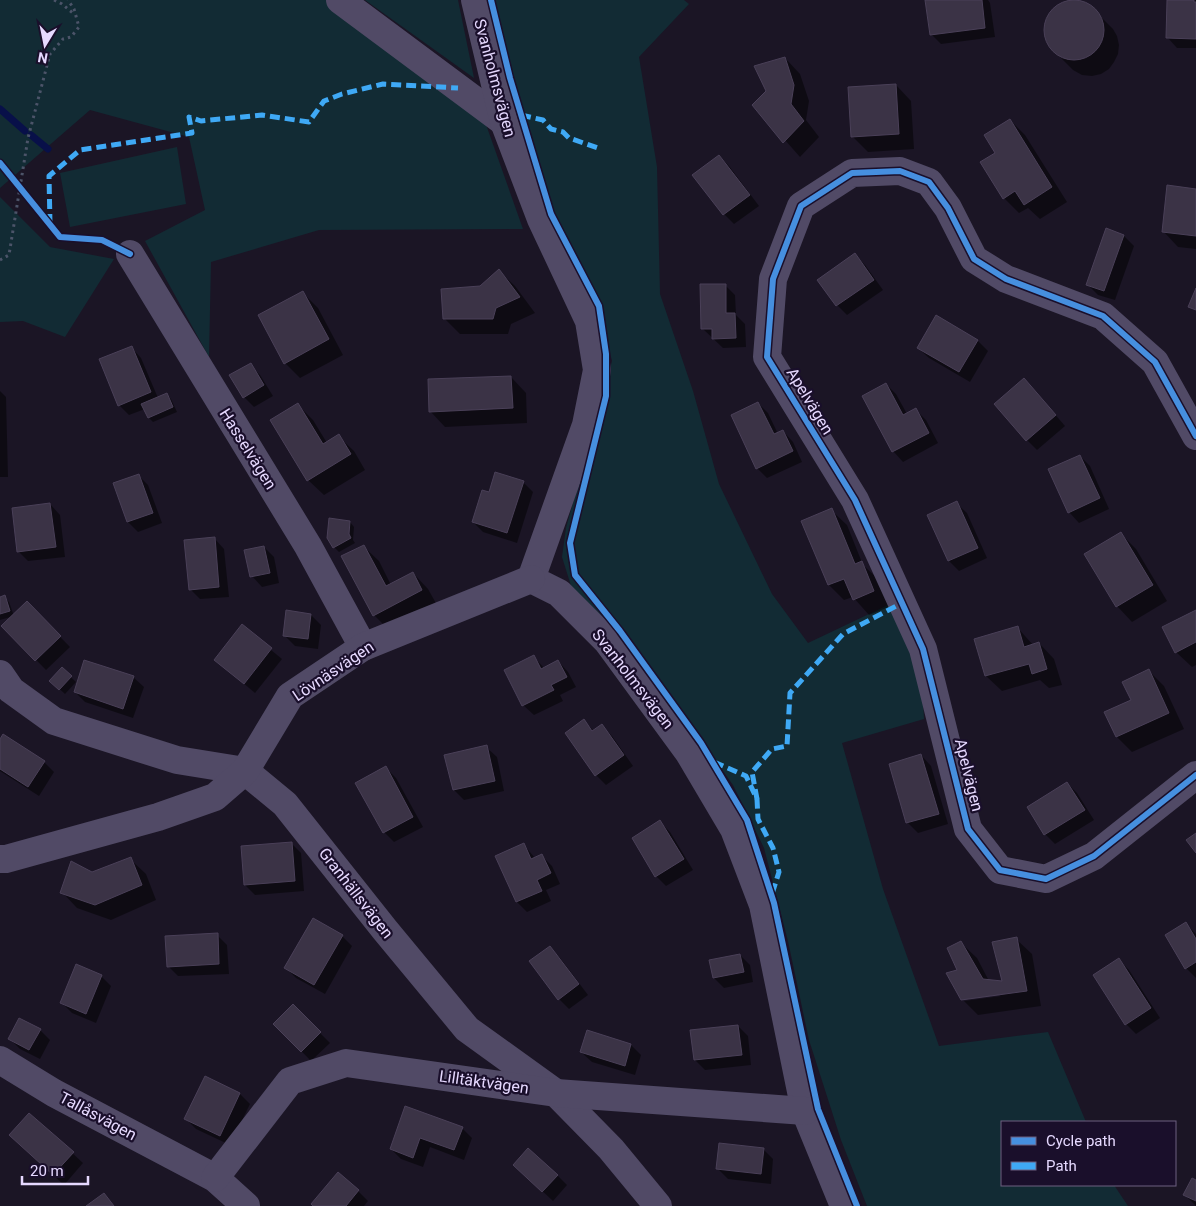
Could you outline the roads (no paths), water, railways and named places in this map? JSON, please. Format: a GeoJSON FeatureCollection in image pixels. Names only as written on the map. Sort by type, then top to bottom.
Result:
{"type":"FeatureCollection","features":[{"type":"Feature","properties":{"kind":"street"},"geometry":{"type":"LineString","coordinates":[[340,0],[504,122]]}},
{"type":"Feature","properties":{"kind":"street","name":"Svanholmsvägen"},"geometry":{"type":"LineString","coordinates":[[475,0],[504,122],[541,219],[589,321],[597,370],[586,424],[531,579],[559,593],[607,641],[690,753],[734,829],[763,905],[805,1111],[844,1206]]}},
{"type":"Feature","properties":{"kind":"street","name":"Apelvägen"},"geometry":{"type":"LineString","coordinates":[[1193,425],[1155,362],[1104,316],[1006,279],[974,259],[948,208],[929,182],[900,171],[852,173],[801,206],[773,279],[767,357],[855,500],[923,649],[968,829],[1000,870],[1046,880],[1094,856],[1196,775]]}},
{"type":"Feature","properties":{"kind":"street","name":"Hasselvägen"},"geometry":{"type":"LineString","coordinates":[[130,254],[308,546],[363,647]]}},
{"type":"Feature","properties":{"kind":"street","name":"Lövnäsvägen"},"geometry":{"type":"LineString","coordinates":[[0,859],[6,859],[158,816],[215,797],[246,771],[290,696],[363,647],[531,579]]}},
{"type":"Feature","properties":{"kind":"street"},"geometry":{"type":"LineString","coordinates":[[0,674],[11,690],[54,721],[177,760],[246,771]]}},
{"type":"Feature","properties":{"kind":"street","name":"Granhällsvägen"},"geometry":{"type":"LineString","coordinates":[[246,771],[285,804],[384,930],[467,1029],[556,1093],[611,1149],[658,1206]]}},
{"type":"Feature","properties":{"kind":"street","name":"Tallåsvägen"},"geometry":{"type":"LineString","coordinates":[[0,1060],[54,1093],[215,1178],[246,1206]]}},
{"type":"Feature","properties":{"kind":"street","name":"Lilltäktvägen"},"geometry":{"type":"LineString","coordinates":[[215,1178],[290,1081],[346,1063],[556,1093],[805,1111]]}},
{"type":"Feature","properties":{"kind":"waterway"},"geometry":{"type":"LineString","coordinates":[[0,109],[25,131]]}},
{"type":"Feature","properties":{"kind":"waterway"},"geometry":{"type":"LineString","coordinates":[[31,135],[48,149]]}}]}
